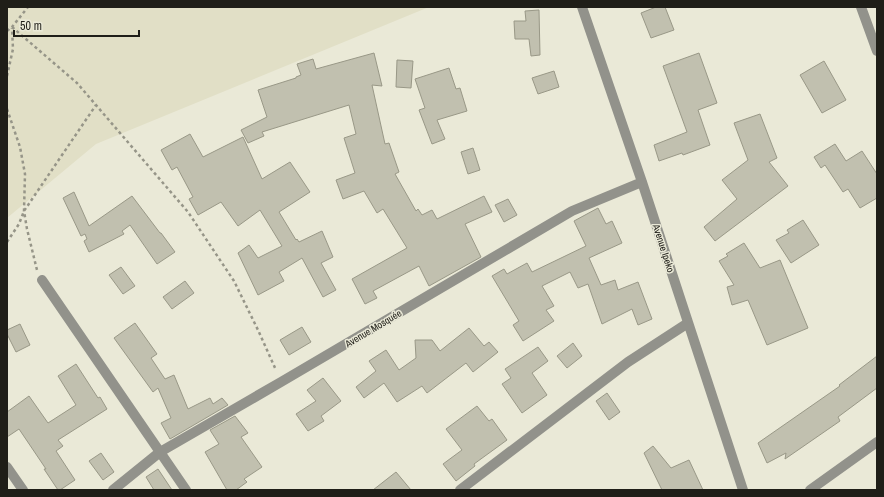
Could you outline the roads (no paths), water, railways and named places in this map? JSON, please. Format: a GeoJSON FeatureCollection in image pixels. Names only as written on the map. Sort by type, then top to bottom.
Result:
{"type":"FeatureCollection","features":[{"type":"Feature","properties":{"kind":"street","name":"Avenue Ipeko"},"geometry":{"type":"LineString","coordinates":[[582,7],[642,182],[743,490]]}},
{"type":"Feature","properties":{"kind":"street"},"geometry":{"type":"LineString","coordinates":[[861,7],[877,51]]}},
{"type":"Feature","properties":{"kind":"street","name":"Avenue Mosquée"},"geometry":{"type":"LineString","coordinates":[[114,490],[160,452],[572,211],[642,182]]}},
{"type":"Feature","properties":{"kind":"street"},"geometry":{"type":"LineString","coordinates":[[42,280],[186,490]]}},
{"type":"Feature","properties":{"kind":"street"},"geometry":{"type":"LineString","coordinates":[[460,490],[628,362],[688,324]]}},
{"type":"Feature","properties":{"kind":"street"},"geometry":{"type":"LineString","coordinates":[[810,490],[877,442]]}},
{"type":"Feature","properties":{"kind":"street"},"geometry":{"type":"LineString","coordinates":[[7,467],[22,490]]}}]}
